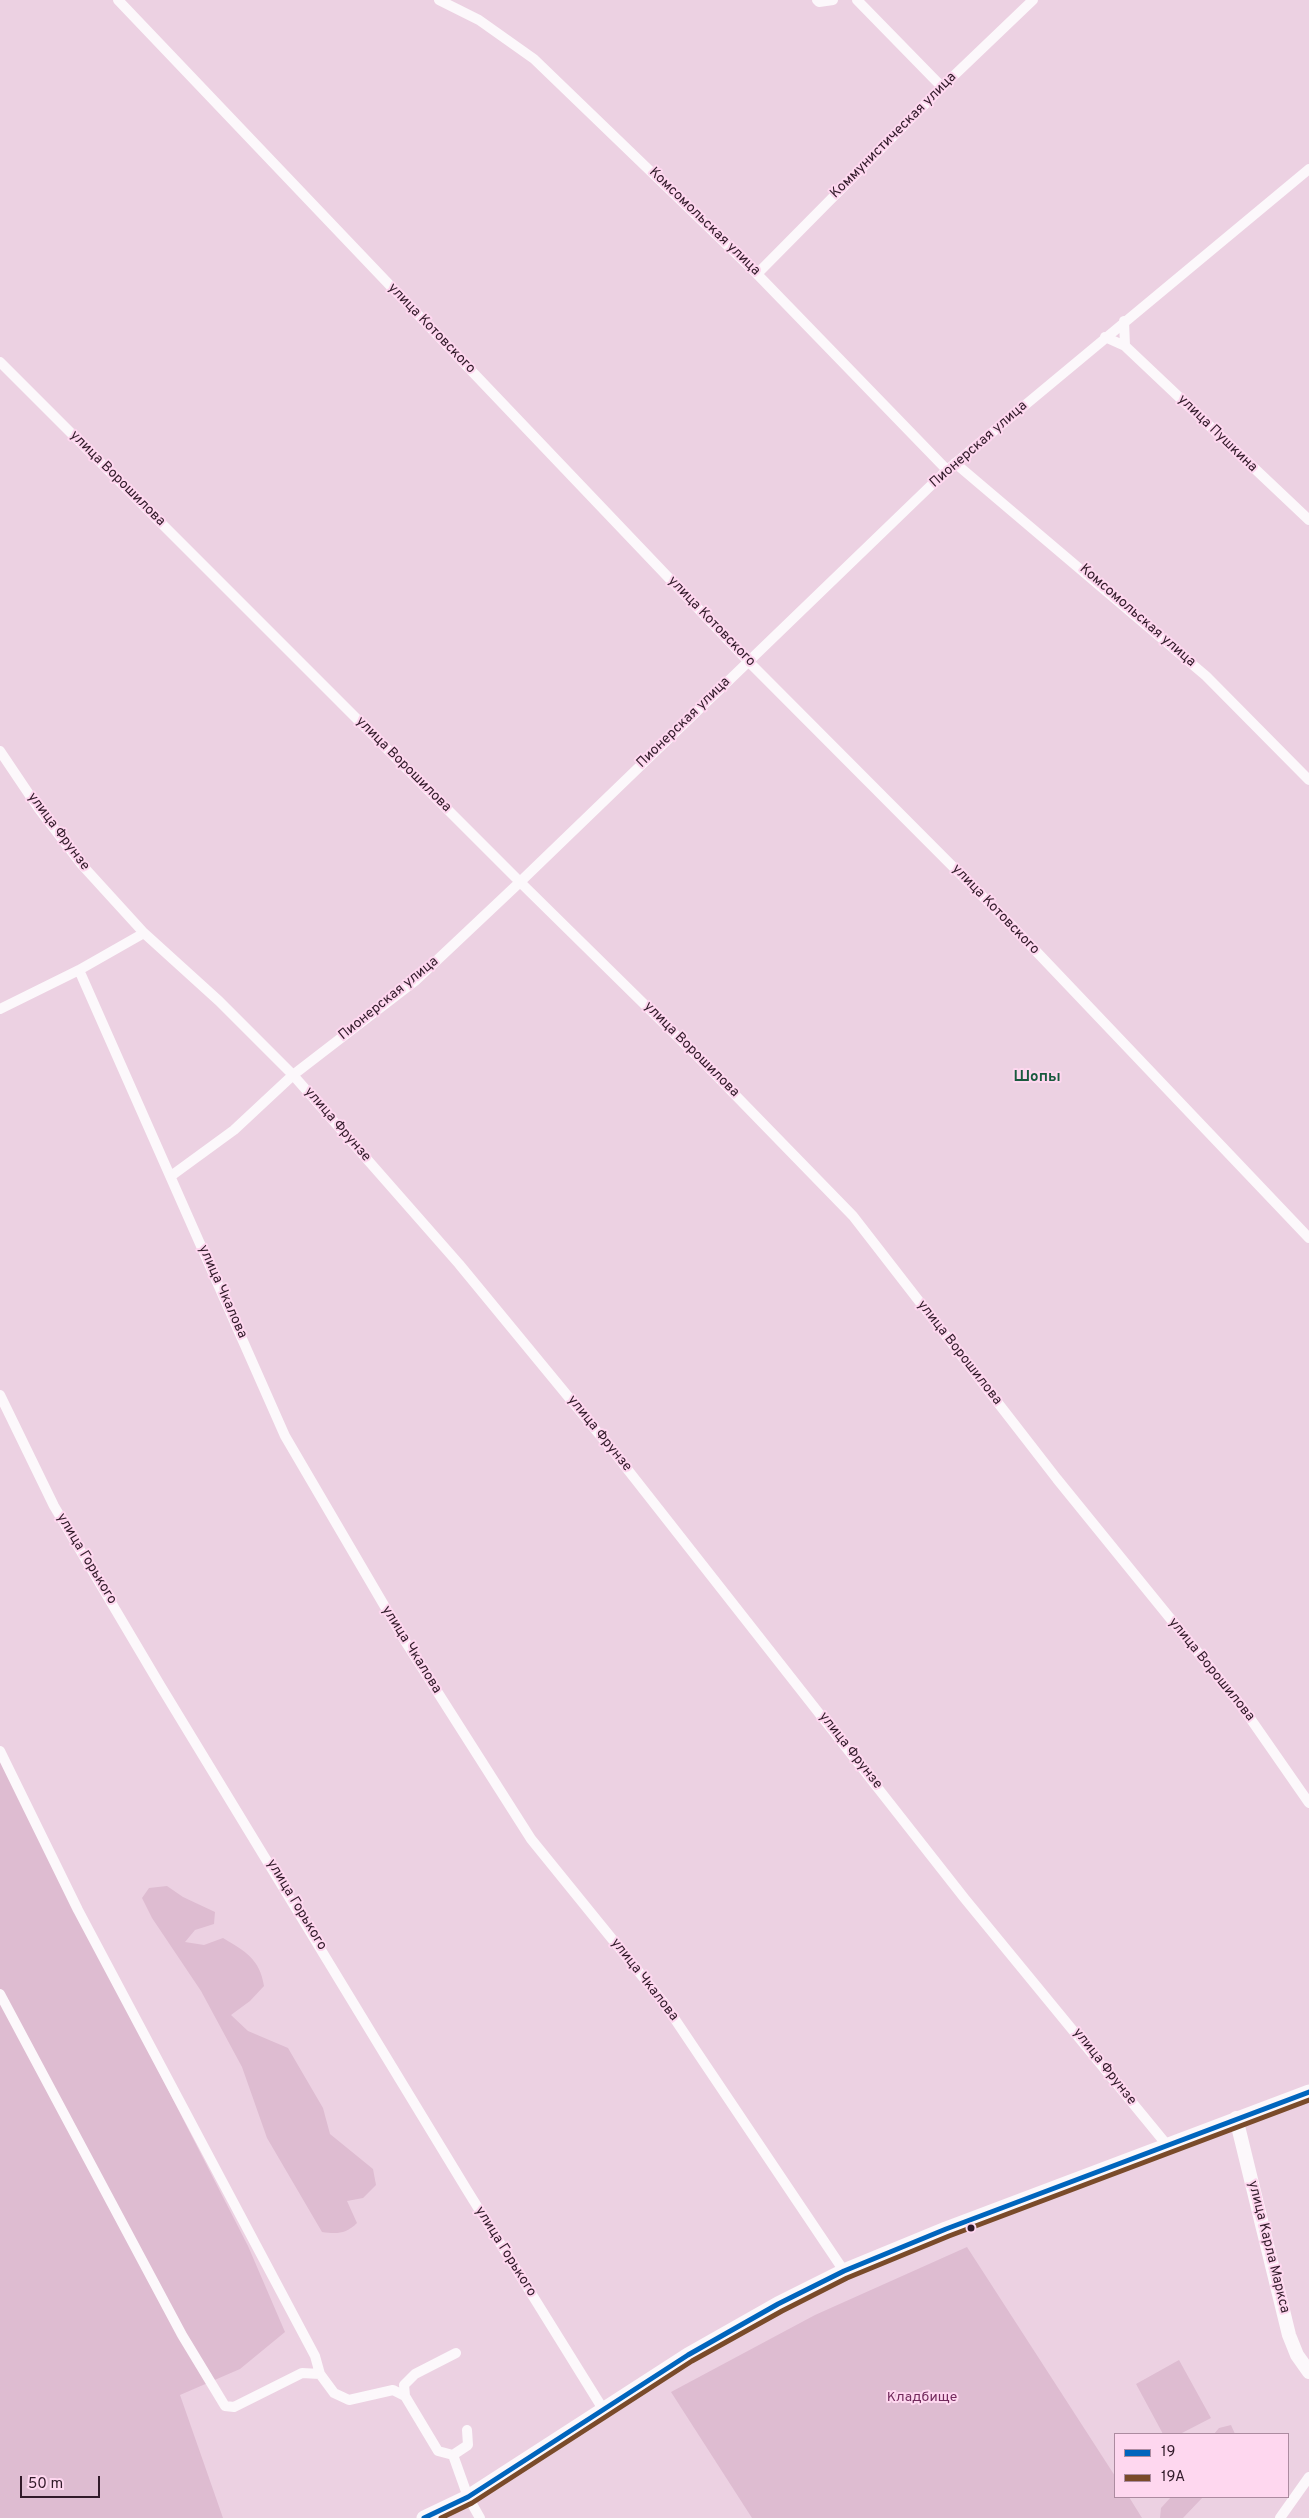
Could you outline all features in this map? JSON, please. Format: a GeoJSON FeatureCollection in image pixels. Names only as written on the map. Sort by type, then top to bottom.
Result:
{"type":"FeatureCollection","features":[{"type":"Feature","properties":{"kind":"main road"},"geometry":{"type":"LineString","coordinates":[[424,2518],[468,2497],[688,2356],[762,2313],[844,2271],[947,2229],[1236,2118],[1309,2092]]}},
{"type":"Feature","properties":{"kind":"main road","name":"улица Карла Маркса"},"geometry":{"type":"LineString","coordinates":[[1236,2118],[1289,2335],[1297,2354],[1309,2372]]}},
{"type":"Feature","properties":{"kind":"street","name":"улица Котовского"},"geometry":{"type":"LineString","coordinates":[[118,0],[748,661],[1012,927],[1309,1238]]}},
{"type":"Feature","properties":{"kind":"street","name":"Комсомольская улица"},"geometry":{"type":"LineString","coordinates":[[439,0],[479,20],[534,59],[757,274],[946,470]]}},
{"type":"Feature","properties":{"kind":"street"},"geometry":{"type":"LineString","coordinates":[[817,0],[819,2],[834,0]]}},
{"type":"Feature","properties":{"kind":"street"},"geometry":{"type":"LineString","coordinates":[[857,0],[942,87]]}},
{"type":"Feature","properties":{"kind":"street","name":"Коммунистическая улица"},"geometry":{"type":"LineString","coordinates":[[757,274],[942,87],[1033,0]]}},
{"type":"Feature","properties":{"kind":"street","name":"Пионерская улица"},"geometry":{"type":"LineString","coordinates":[[171,1176],[234,1130],[293,1075],[415,981],[946,470],[1309,169]]}},
{"type":"Feature","properties":{"kind":"street"},"geometry":{"type":"LineString","coordinates":[[1124,321],[1125,346]]}},
{"type":"Feature","properties":{"kind":"street","name":"улица Пушкина"},"geometry":{"type":"LineString","coordinates":[[1105,337],[1125,346],[1309,520]]}},
{"type":"Feature","properties":{"kind":"street","name":"улица Ворошилова"},"geometry":{"type":"LineString","coordinates":[[0,362],[520,882],[706,1065],[853,1216],[1069,1494],[1243,1708],[1309,1803]]}},
{"type":"Feature","properties":{"kind":"street","name":"Комсомольская улица"},"geometry":{"type":"LineString","coordinates":[[955,462],[1206,676],[1309,780]]}},
{"type":"Feature","properties":{"kind":"street","name":"улица Фрунзе"},"geometry":{"type":"LineString","coordinates":[[0,751],[39,809],[82,864],[144,933],[219,1001],[293,1075],[459,1264],[613,1451],[965,1899],[1167,2145]]}},
{"type":"Feature","properties":{"kind":"street"},"geometry":{"type":"LineString","coordinates":[[0,1008],[79,970],[144,933]]}},
{"type":"Feature","properties":{"kind":"street","name":"улица Чкалова"},"geometry":{"type":"LineString","coordinates":[[79,970],[285,1436],[405,1641],[530,1839],[664,2003],[844,2271]]}},
{"type":"Feature","properties":{"kind":"street","name":"улица Горького"},"geometry":{"type":"LineString","coordinates":[[0,1395],[54,1506],[155,1676],[467,2190],[603,2409]]}},
{"type":"Feature","properties":{"kind":"street"},"geometry":{"type":"LineString","coordinates":[[0,1751],[78,1910],[315,2356],[320,2374],[334,2393],[349,2400],[393,2390],[405,2396]]}},
{"type":"Feature","properties":{"kind":"street"},"geometry":{"type":"LineString","coordinates":[[0,1994],[182,2335],[225,2406],[234,2407],[302,2374],[320,2374]]}},
{"type":"Feature","properties":{"kind":"street"},"geometry":{"type":"LineString","coordinates":[[456,2354],[415,2374],[404,2385],[405,2396],[438,2451],[453,2455],[468,2445],[467,2430]]}},
{"type":"Feature","properties":{"kind":"street"},"geometry":{"type":"LineString","coordinates":[[453,2455],[468,2497],[480,2518]]}},
{"type":"Feature","properties":{"kind":"street"},"geometry":{"type":"LineString","coordinates":[[1280,2518],[1309,2477]]}},
{"type":"Feature","properties":{"kind":"green space"},"geometry":{"type":"Polygon","coordinates":[[[0,1761],[248,2246],[285,2332],[240,2369],[180,2395],[223,2518],[0,2518],[0,1761]]]}},
{"type":"Feature","properties":{"kind":"green space"},"geometry":{"type":"Polygon","coordinates":[[[167,1886],[183,1897],[215,1912],[214,1924],[195,1930],[185,1942],[204,1945],[223,1938],[245,1952],[255,1962],[264,1986],[250,2001],[231,2015],[248,2031],[288,2048],[323,2108],[330,2134],[373,2169],[376,2185],[363,2198],[347,2201],[357,2223],[349,2229],[337,2233],[322,2232],[267,2138],[242,2067],[201,1991],[152,1918],[142,1898],[149,1888],[167,1886]]]}},
{"type":"Feature","properties":{"kind":"green space","name":"Кладбище"},"geometry":{"type":"Polygon","coordinates":[[[967,2247],[1114,2474],[1114,2498],[1130,2498],[1142,2518],[752,2518],[671,2392],[815,2315],[967,2247]]]}},
{"type":"Feature","properties":{"kind":"green space"},"geometry":{"type":"Polygon","coordinates":[[[1179,2360],[1211,2418],[1182,2433],[1162,2433],[1136,2384],[1179,2360]]]}},
{"type":"Feature","properties":{"kind":"green space"},"geometry":{"type":"Polygon","coordinates":[[[1231,2425],[1235,2433],[1215,2433],[1219,2428],[1231,2425]]]}},
{"type":"Feature","properties":{"kind":"green space"},"geometry":{"type":"Polygon","coordinates":[[[1170,2498],[1202,2498],[1183,2518],[1160,2518],[1161,2508],[1170,2498]]]}},
{"type":"Feature","properties":{"kind":"transit line","name":"19"},"geometry":{"type":"LineString","coordinates":[[424,2518],[468,2497],[688,2355],[778,2304],[844,2271],[946,2229],[1309,2092]]}},
{"type":"Feature","properties":{"kind":"transit line","name":"19А"},"geometry":{"type":"LineString","coordinates":[[441,2518],[472,2503],[692,2361],[782,2311],[847,2278],[949,2236],[1309,2100]]}},
{"type":"Feature","properties":{"kind":"district","name":"Шопы"},"geometry":{"type":"Point","coordinates":[1037,1078]}}]}
